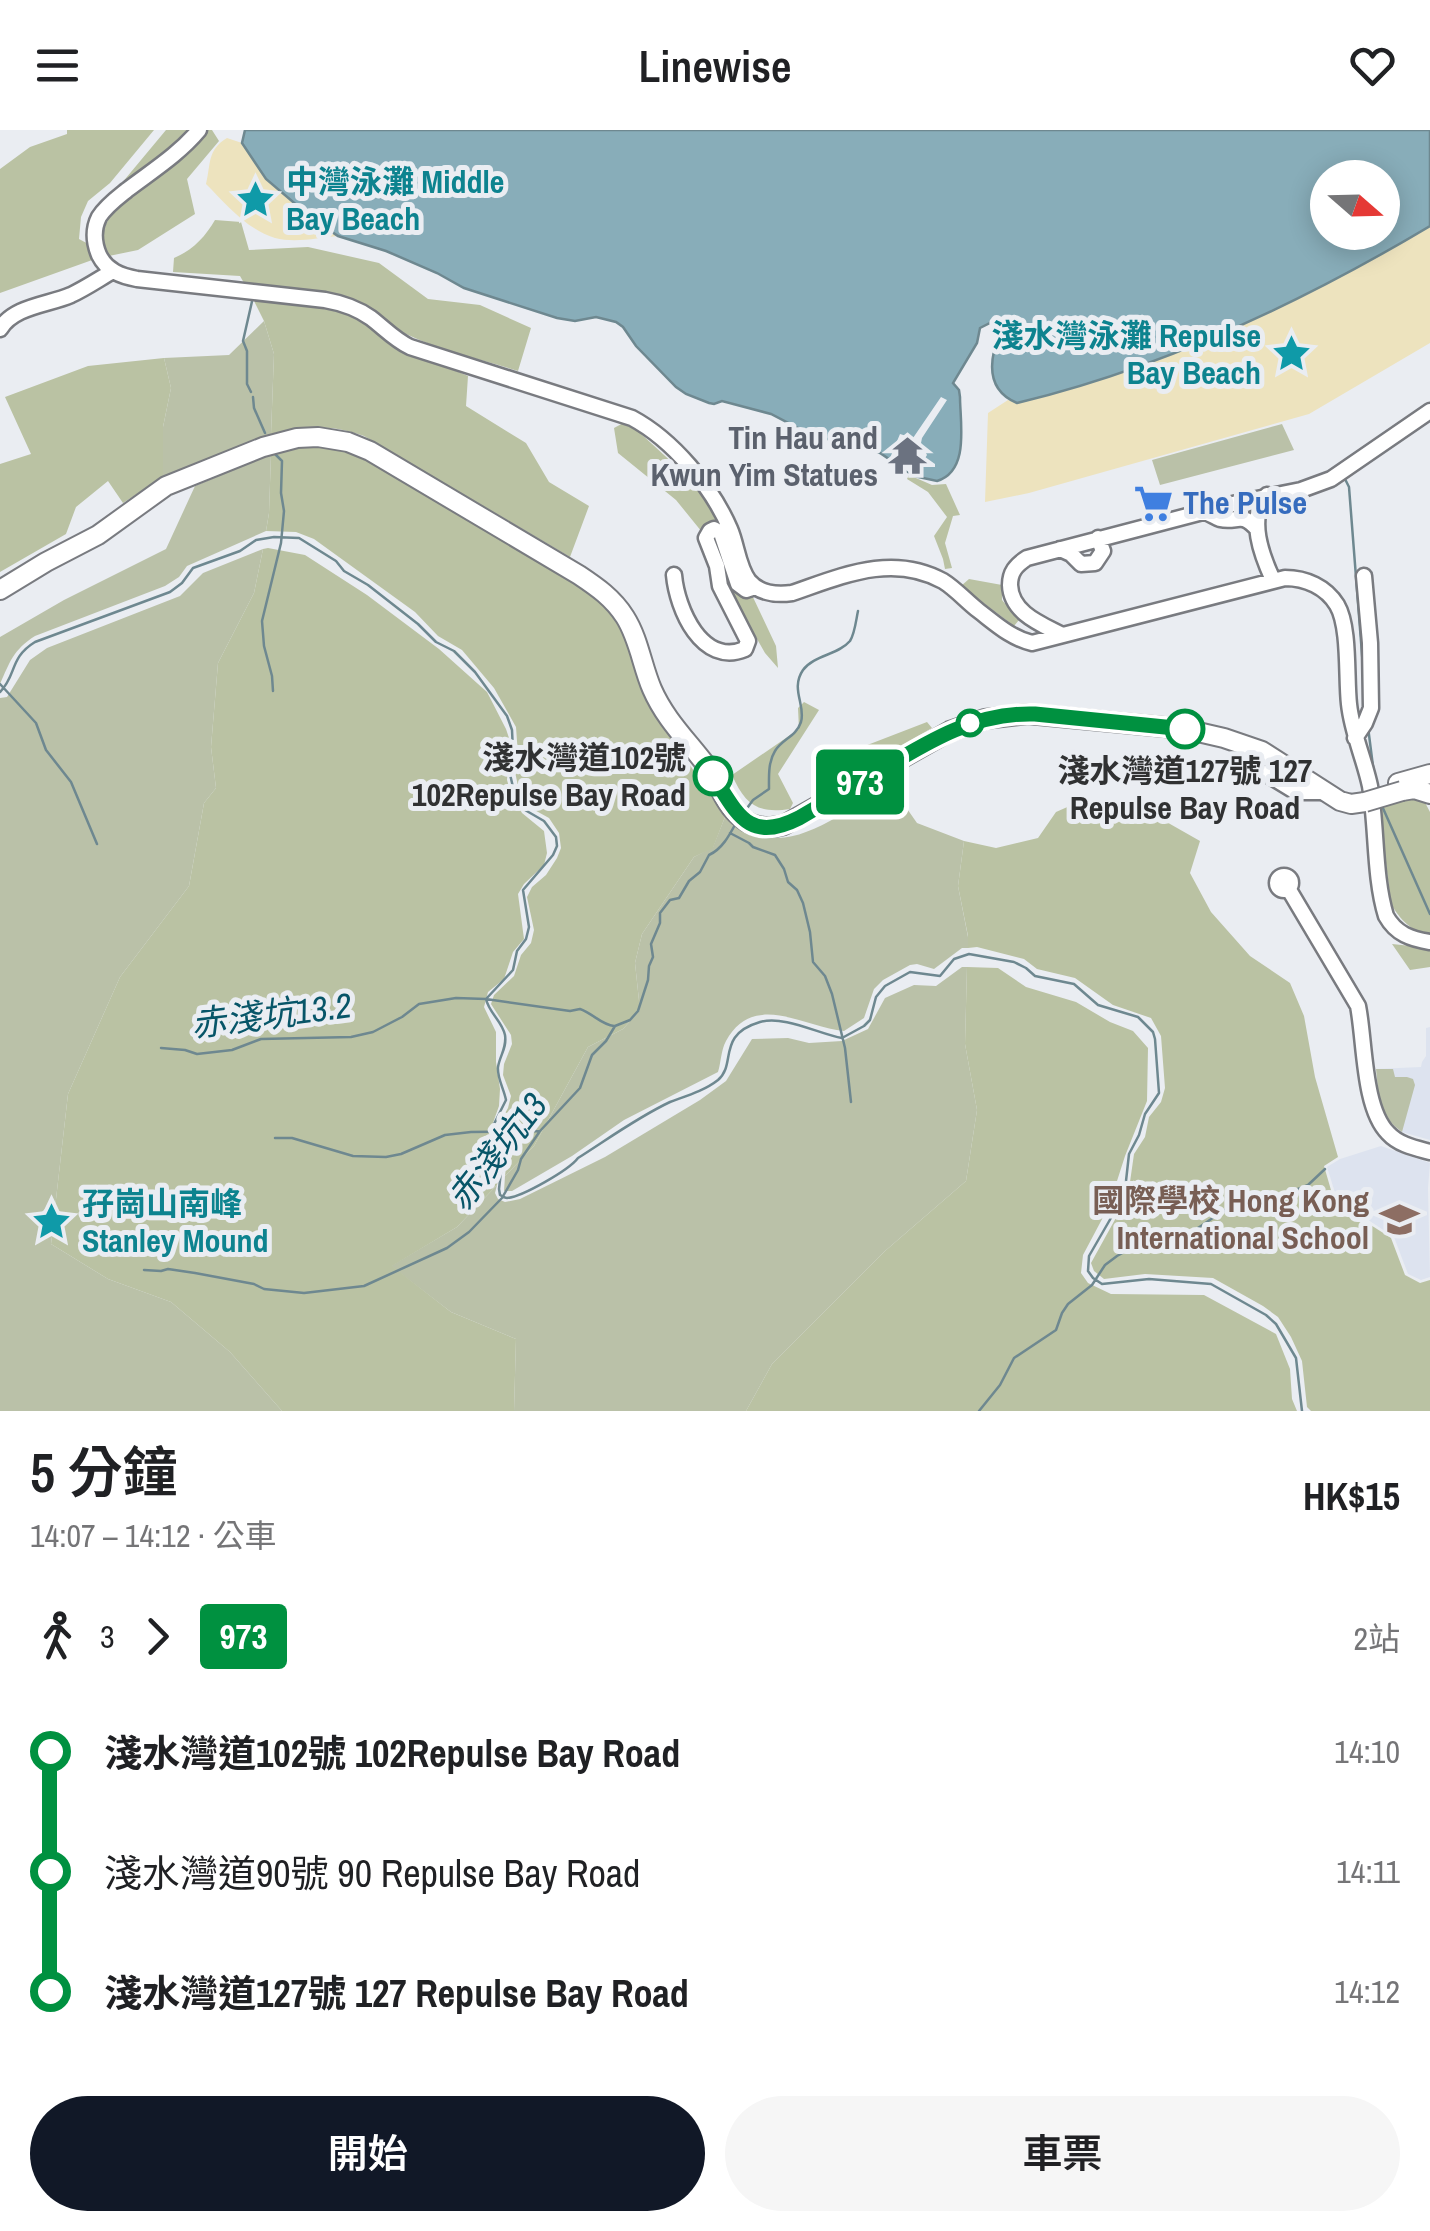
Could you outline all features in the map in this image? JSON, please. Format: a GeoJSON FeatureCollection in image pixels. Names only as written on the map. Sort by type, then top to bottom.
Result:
{"type":"FeatureCollection","features":[{"type":"Feature","properties":{"kind":"main road"},"geometry":{"type":"LineString","coordinates":[[0,590],[98,535],[182,478],[280,442],[334,439],[365,448],[606,594],[628,621],[650,686],[669,720],[708,768],[731,808],[752,824],[770,828],[784,825],[950,731],[976,721],[1019,714],[1154,724],[1224,738],[1268,755],[1348,804],[1400,787],[1414,789],[1428,781]]}},
{"type":"Feature","properties":{"kind":"street"},"geometry":{"type":"LineString","coordinates":[[200,130],[100,217],[95,233],[97,249],[102,261],[114,271],[137,279],[345,304],[410,347],[632,418],[659,436],[711,494],[732,532],[744,573],[755,587],[767,593],[780,595],[869,568],[906,568],[948,584],[1020,640],[1032,642],[1273,580],[1303,580],[1323,590],[1336,604],[1344,626],[1348,705],[1370,785],[1386,916],[1405,936],[1430,942]]}},
{"type":"Feature","properties":{"kind":"street"},"geometry":{"type":"LineString","coordinates":[[0,329],[19,313],[68,296],[114,271]]}},
{"type":"Feature","properties":{"kind":"street"},"geometry":{"type":"LineString","coordinates":[[1062,634],[1033,620],[1013,601],[1011,574],[1018,563],[1060,548],[1301,490],[1331,479],[1430,410]]}},
{"type":"Feature","properties":{"kind":"street"},"geometry":{"type":"LineString","coordinates":[[1266,496],[1256,515],[1264,559],[1273,580]]}},
{"type":"Feature","properties":{"kind":"street"},"geometry":{"type":"LineString","coordinates":[[1206,512],[1222,519],[1242,517],[1258,529]]}},
{"type":"Feature","properties":{"kind":"street"},"geometry":{"type":"LineString","coordinates":[[674,575],[676,594],[687,620],[705,643],[723,654],[745,649],[748,641],[720,586],[706,538],[710,530],[721,533],[738,584],[746,590],[755,587]]}},
{"type":"Feature","properties":{"kind":"street"},"geometry":{"type":"LineString","coordinates":[[1060,548],[1088,565],[1100,558],[1102,544],[1098,538]]}},
{"type":"Feature","properties":{"kind":"street"},"geometry":{"type":"LineString","coordinates":[[1357,734],[1371,708],[1364,576]]}},
{"type":"Feature","properties":{"kind":"street"},"geometry":{"type":"LineString","coordinates":[[1265,773],[1296,792],[1325,792]]}},
{"type":"Feature","properties":{"kind":"street"},"geometry":{"type":"LineString","coordinates":[[1288,888],[1358,1006],[1371,1102],[1381,1125],[1405,1145],[1430,1152]]}},
{"type":"Feature","properties":{"kind":"shaded area","name":"國際學校 Hong Kong International School"},"geometry":{"type":"Polygon","coordinates":[[[1430,1027],[1430,1140],[1402,1132],[1386,1117],[1376,1069],[1421,1067],[1426,1056],[1426,1028],[1430,1027]]]}},
{"type":"Feature","properties":{"kind":"shaded area","name":"國際學校 Hong Kong International School"},"geometry":{"type":"Polygon","coordinates":[[[1381,1146],[1430,1163],[1430,1277],[1421,1280],[1408,1274],[1394,1237],[1336,1196],[1327,1167],[1381,1146]]]}},
{"type":"Feature","properties":{"kind":"green space"},"geometry":{"type":"Polygon","coordinates":[[[67,130],[154,130],[110,183],[88,201],[81,217],[79,239],[94,247],[95,259],[0,293],[0,169],[30,147],[67,134],[67,130]]]}},
{"type":"Feature","properties":{"kind":"green space"},"geometry":{"type":"Polygon","coordinates":[[[166,130],[194,130],[89,231],[96,207],[116,190],[166,130]]]}},
{"type":"Feature","properties":{"kind":"green space"},"geometry":{"type":"Polygon","coordinates":[[[207,130],[212,130],[219,141],[187,179],[195,214],[138,250],[104,257],[104,230],[113,212],[190,150],[207,130]]]}},
{"type":"Feature","properties":{"kind":"green space"},"geometry":{"type":"Polygon","coordinates":[[[215,220],[241,222],[249,250],[308,247],[379,263],[428,299],[480,305],[531,328],[518,371],[419,340],[360,303],[340,296],[244,283],[240,276],[173,272],[174,258],[198,242],[215,220]]]}},
{"type":"Feature","properties":{"kind":"green space"},"geometry":{"type":"Polygon","coordinates":[[[253,299],[316,306],[352,316],[387,342],[468,376],[466,406],[526,443],[549,482],[589,506],[570,557],[364,436],[318,428],[271,434],[274,354],[253,299]]]}},
{"type":"Feature","properties":{"kind":"green space"},"geometry":{"type":"Polygon","coordinates":[[[264,321],[274,354],[271,434],[163,477],[163,427],[171,388],[164,358],[229,355],[264,321]]]}},
{"type":"Feature","properties":{"kind":"green space"},"geometry":{"type":"Polygon","coordinates":[[[164,358],[171,388],[163,427],[163,477],[123,503],[108,481],[76,507],[66,534],[0,572],[0,464],[31,454],[5,397],[88,366],[164,358]]]}},
{"type":"Feature","properties":{"kind":"green space"},"geometry":{"type":"Polygon","coordinates":[[[627,421],[676,466],[729,530],[742,574],[776,646],[778,668],[765,653],[728,588],[706,537],[676,500],[618,453],[614,428],[627,421]]]}},
{"type":"Feature","properties":{"kind":"green space"},"geometry":{"type":"Polygon","coordinates":[[[1282,424],[1294,450],[1160,485],[1152,460],[1282,424]]]}},
{"type":"Feature","properties":{"kind":"green space"},"geometry":{"type":"Polygon","coordinates":[[[318,445],[366,458],[600,600],[623,630],[652,709],[725,817],[713,848],[694,857],[642,934],[635,963],[640,1010],[623,1029],[588,1047],[534,1146],[505,1176],[508,1149],[498,1126],[511,1096],[503,1075],[512,1044],[511,1035],[491,1004],[494,995],[514,976],[521,955],[531,943],[534,930],[527,897],[557,858],[561,848],[559,833],[549,818],[529,807],[514,767],[518,755],[516,727],[494,688],[462,650],[438,636],[415,612],[314,539],[296,532],[266,531],[271,454],[318,445]]]}},
{"type":"Feature","properties":{"kind":"green space"},"geometry":{"type":"Polygon","coordinates":[[[271,454],[266,531],[187,566],[165,586],[35,636],[17,652],[0,684],[0,637],[166,549],[195,486],[271,454]]]}},
{"type":"Feature","properties":{"kind":"green space"},"geometry":{"type":"Polygon","coordinates":[[[909,475],[932,485],[946,484],[960,515],[953,516],[945,543],[952,568],[945,569],[934,536],[947,517],[928,492],[907,479],[909,475]]]}},
{"type":"Feature","properties":{"kind":"green space"},"geometry":{"type":"Polygon","coordinates":[[[263,549],[254,593],[218,663],[211,747],[216,788],[204,803],[189,886],[120,977],[68,1094],[55,1208],[42,1212],[53,1229],[51,1244],[108,1279],[171,1302],[230,1352],[282,1411],[0,1411],[0,698],[7,697],[30,660],[47,648],[180,596],[203,573],[263,549]]]}},
{"type":"Feature","properties":{"kind":"green space"},"geometry":{"type":"Polygon","coordinates":[[[263,549],[305,555],[367,595],[439,649],[487,692],[510,741],[507,780],[511,794],[522,813],[544,831],[544,865],[518,894],[524,939],[513,952],[504,979],[488,992],[484,1007],[496,1032],[499,1106],[489,1134],[498,1151],[497,1185],[457,1227],[392,1266],[451,1312],[516,1339],[514,1411],[282,1411],[230,1352],[171,1302],[108,1279],[51,1244],[53,1229],[63,1228],[67,1217],[55,1208],[68,1094],[120,977],[189,886],[204,803],[216,788],[211,747],[218,663],[254,593],[263,549]]]}},
{"type":"Feature","properties":{"kind":"green space"},"geometry":{"type":"Polygon","coordinates":[[[969,579],[1002,585],[1002,600],[1019,620],[1014,626],[961,586],[969,579]]]}},
{"type":"Feature","properties":{"kind":"green space"},"geometry":{"type":"Polygon","coordinates":[[[804,702],[819,710],[778,774],[793,803],[790,809],[769,810],[754,805],[732,775],[799,729],[798,708],[804,702]]]}},
{"type":"Feature","properties":{"kind":"green space"},"geometry":{"type":"Polygon","coordinates":[[[927,722],[932,728],[838,783],[831,759],[927,722]]]}},
{"type":"Feature","properties":{"kind":"green space"},"geometry":{"type":"Polygon","coordinates":[[[889,783],[917,823],[964,841],[958,886],[968,948],[962,948],[934,969],[910,965],[883,980],[874,989],[864,1018],[844,1031],[781,1016],[751,1018],[726,1041],[718,1072],[624,1120],[512,1191],[504,1191],[505,1176],[534,1146],[588,1047],[623,1029],[640,1010],[635,963],[642,934],[694,857],[713,847],[725,817],[768,837],[798,835],[848,811],[889,783]]]}},
{"type":"Feature","properties":{"kind":"green space"},"geometry":{"type":"Polygon","coordinates":[[[1420,793],[1430,812],[1430,934],[1407,924],[1391,904],[1379,806],[1420,793]]]}},
{"type":"Feature","properties":{"kind":"green space"},"geometry":{"type":"Polygon","coordinates":[[[1081,801],[1115,801],[1156,816],[1200,841],[1190,873],[1211,912],[1250,956],[1290,983],[1304,1016],[1315,1077],[1338,1157],[1324,1166],[1333,1197],[1391,1238],[1405,1275],[1420,1283],[1430,1280],[1430,1411],[1311,1411],[1307,1407],[1302,1361],[1278,1317],[1263,1306],[1213,1278],[1145,1274],[1104,1279],[1094,1271],[1091,1263],[1128,1196],[1134,1154],[1165,1088],[1161,1036],[1151,1018],[1113,1005],[1075,978],[1037,969],[1024,959],[968,948],[958,886],[964,841],[996,848],[1038,838],[1056,812],[1081,801]]]}},
{"type":"Feature","properties":{"kind":"green space"},"geometry":{"type":"Polygon","coordinates":[[[1392,944],[1430,948],[1430,967],[1410,970],[1392,944]]]}},
{"type":"Feature","properties":{"kind":"green space"},"geometry":{"type":"Polygon","coordinates":[[[967,967],[965,1044],[977,1110],[966,1181],[885,1251],[772,1364],[746,1411],[514,1411],[516,1339],[451,1312],[391,1266],[457,1227],[497,1185],[498,1199],[520,1199],[605,1157],[700,1100],[726,1081],[752,1039],[842,1041],[868,1029],[885,998],[914,985],[936,986],[967,967]]]}},
{"type":"Feature","properties":{"kind":"green space"},"geometry":{"type":"Polygon","coordinates":[[[967,967],[998,968],[1026,987],[1076,1002],[1133,1031],[1148,1048],[1147,1101],[1109,1206],[1083,1255],[1081,1273],[1088,1283],[1111,1294],[1204,1295],[1276,1334],[1290,1369],[1297,1411],[746,1411],[772,1364],[885,1251],[966,1181],[977,1110],[965,1044],[967,967]]]}},
{"type":"Feature","properties":{"kind":"green space"},"geometry":{"type":"Polygon","coordinates":[[[1376,1069],[1393,1069],[1395,1077],[1413,1079],[1415,1085],[1402,1132],[1384,1111],[1376,1069]]]}},
{"type":"Feature","properties":{"kind":"sand","name":"中灣泳灘 Middle Bay Beach"},"geometry":{"type":"Polygon","coordinates":[[[227,138],[242,143],[266,179],[338,236],[275,238],[237,215],[206,184],[213,153],[227,138]]]}},
{"type":"Feature","properties":{"kind":"sand","name":"淺水灣泳灘 Repulse Bay Beach"},"geometry":{"type":"Polygon","coordinates":[[[1430,226],[1430,343],[1309,414],[985,502],[988,413],[1008,400],[1017,403],[1071,389],[1178,352],[1281,307],[1388,250],[1400,250],[1400,243],[1430,226]]]}},
{"type":"Feature","properties":{"kind":"water"},"geometry":{"type":"Polygon","coordinates":[[[245,130],[1430,130],[1430,226],[1400,243],[1400,160],[1310,160],[1310,250],[1388,250],[1230,330],[1125,371],[1017,403],[998,388],[993,374],[994,351],[1006,343],[1005,329],[995,323],[980,328],[977,343],[953,383],[960,397],[959,457],[947,476],[937,481],[914,476],[880,453],[821,440],[771,414],[722,401],[709,403],[686,394],[616,322],[596,317],[575,321],[557,318],[464,288],[386,251],[338,236],[266,179],[242,143],[245,130]]]}},
{"type":"Feature","properties":{"kind":"pier"},"geometry":{"type":"Polygon","coordinates":[[[941,397],[947,400],[922,438],[927,455],[914,476],[890,458],[900,434],[913,438],[941,397]]]}},
{"type":"Feature","properties":{"kind":"waterway"},"geometry":{"type":"LineString","coordinates":[[251,392],[243,341],[253,297]]}},
{"type":"Feature","properties":{"kind":"waterway"},"geometry":{"type":"LineString","coordinates":[[253,397],[265,433]]}},
{"type":"Feature","properties":{"kind":"waterway"},"geometry":{"type":"LineString","coordinates":[[272,451],[282,461],[284,511],[281,543],[262,621],[273,691]]}},
{"type":"Feature","properties":{"kind":"waterway"},"geometry":{"type":"LineString","coordinates":[[1345,479],[1349,487],[1364,680]]}},
{"type":"Feature","properties":{"kind":"waterway"},"geometry":{"type":"LineString","coordinates":[[0,692],[21,654],[35,642],[170,592],[193,568],[240,551],[256,540],[299,538],[368,585],[436,642],[454,651],[475,672],[507,716],[512,730],[509,770],[513,787],[525,810],[544,821],[556,837],[553,855],[523,890],[529,927],[513,970],[486,999],[505,1040],[498,1071],[506,1100],[494,1124],[503,1154],[500,1195],[507,1198],[534,1188],[646,1114],[713,1084],[723,1073],[732,1042],[746,1028],[760,1022],[780,1021],[842,1038],[870,1020],[876,997],[885,986],[910,972],[940,976],[954,959],[969,954],[1014,962],[1035,976],[1074,984],[1098,1005],[1138,1017],[1155,1039],[1159,1093],[1145,1114],[1129,1154],[1119,1204],[1089,1256],[1088,1271],[1102,1284],[1149,1279],[1211,1284],[1266,1315],[1276,1324],[1296,1358],[1302,1411]]}},
{"type":"Feature","properties":{"kind":"waterway","name":"赤淺坑13"},"geometry":{"type":"LineString","coordinates":[[745,811],[769,789],[773,755],[801,722],[799,677],[813,661],[850,641],[858,611]]}},
{"type":"Feature","properties":{"kind":"waterway"},"geometry":{"type":"LineString","coordinates":[[0,684],[36,723],[46,750],[71,782],[97,844]]}},
{"type":"Feature","properties":{"kind":"waterway"},"geometry":{"type":"LineString","coordinates":[[1368,727],[1374,774]]}},
{"type":"Feature","properties":{"kind":"waterway"},"geometry":{"type":"LineString","coordinates":[[1382,806],[1430,914]]}},
{"type":"Feature","properties":{"kind":"waterway","name":"赤淺坑13"},"geometry":{"type":"LineString","coordinates":[[144,1270],[168,1269],[264,1289],[304,1293],[364,1286],[447,1248],[469,1232],[502,1198],[540,1131],[580,1088],[592,1055],[615,1026],[630,1020],[638,1011],[660,913],[670,900],[679,898],[736,823]]}},
{"type":"Feature","properties":{"kind":"waterway"},"geometry":{"type":"LineString","coordinates":[[730,833],[775,855],[803,903],[813,962],[825,976],[832,994],[845,1048],[851,1102]]}},
{"type":"Feature","properties":{"kind":"waterway","name":"赤淺坑13.2"},"geometry":{"type":"LineString","coordinates":[[161,1048],[197,1054],[232,1050],[261,1039],[351,1037],[373,1032],[419,1004],[456,998],[580,1009],[614,1026]]}},
{"type":"Feature","properties":{"kind":"waterway"},"geometry":{"type":"LineString","coordinates":[[275,1138],[292,1138],[353,1156],[386,1157],[445,1135],[540,1131]]}},
{"type":"Feature","properties":{"kind":"waterway"},"geometry":{"type":"LineString","coordinates":[[979,1411],[1000,1385],[1014,1358],[1056,1330],[1068,1304],[1092,1285],[1105,1265],[1117,1256],[1144,1241],[1177,1237],[1249,1200],[1308,1185],[1325,1169]]}},
{"type":"Feature","properties":{"kind":"bus line","name":"973"},"geometry":{"type":"LineString","coordinates":[[713,776],[739,816],[756,826],[775,827],[799,818],[934,739],[976,721],[1035,714],[1185,729]]}},
{"type":"Feature","properties":{"kind":"place","name":"中灣泳灘 Middle Bay Beach"},"geometry":{"type":"Point","coordinates":[256,200]}},
{"type":"Feature","properties":{"kind":"place","name":"淺水灣泳灘 Repulse Bay Beach"},"geometry":{"type":"Point","coordinates":[1291,354]}},
{"type":"Feature","properties":{"kind":"place","name":"Tin Hau and Kwun Yim Statues"},"geometry":{"type":"Point","coordinates":[908,456]}},
{"type":"Feature","properties":{"kind":"place","name":"The Pulse"},"geometry":{"type":"Point","coordinates":[1153,503]}},
{"type":"Feature","properties":{"kind":"place","name":"淺水灣道127號 127 Repulse Bay Road"},"geometry":{"type":"Point","coordinates":[1185,729]}},
{"type":"Feature","properties":{"kind":"place","name":"淺水灣道102號 102Repulse Bay Road"},"geometry":{"type":"Point","coordinates":[713,776]}},
{"type":"Feature","properties":{"kind":"place","name":"國際學校 Hong Kong International School"},"geometry":{"type":"Point","coordinates":[1399,1219]}},
{"type":"Feature","properties":{"kind":"place","name":"孖崗山南峰 Stanley Mound"},"geometry":{"type":"Point","coordinates":[52,1222]}}]}
